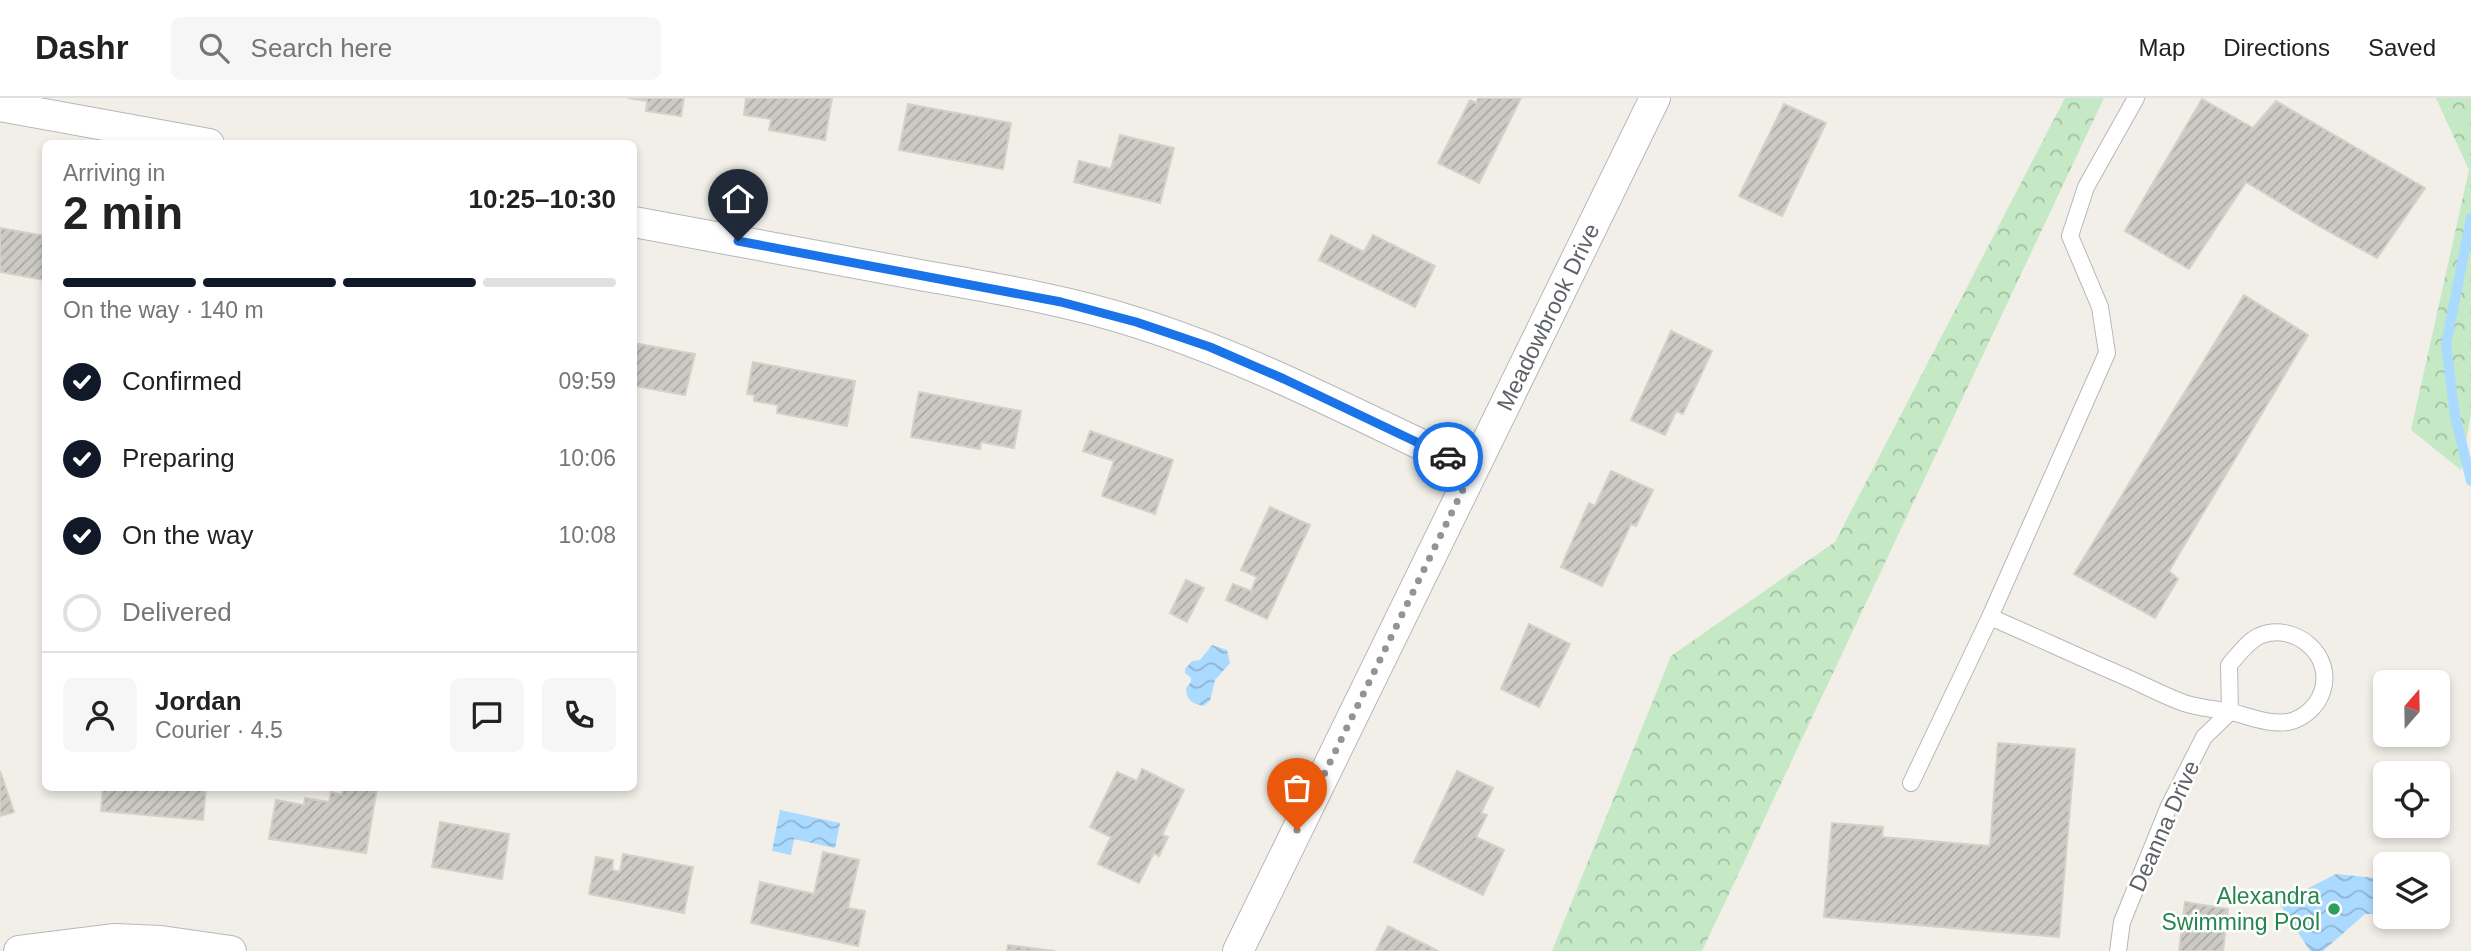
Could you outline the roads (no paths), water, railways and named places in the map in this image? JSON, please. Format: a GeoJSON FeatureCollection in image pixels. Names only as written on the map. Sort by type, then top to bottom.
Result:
{"type":"FeatureCollection","features":[{"type":"Feature","properties":{"kind":"street","name":"Meadowbrook Drive"},"geometry":{"type":"LineString","coordinates":[[1238,951],[1655,98]]}},
{"type":"Feature","properties":{"kind":"street"},"geometry":{"type":"LineString","coordinates":[[0,106],[187,140]]}},
{"type":"Feature","properties":{"kind":"street"},"geometry":{"type":"LineString","coordinates":[[637,223],[1061,302],[1136,322],[1210,347],[1272,374],[1473,469]]}},
{"type":"Feature","properties":{"kind":"street"},"geometry":{"type":"LineString","coordinates":[[19,951],[116,939],[161,941],[231,951]]}},
{"type":"Feature","properties":{"kind":"lane"},"geometry":{"type":"LineString","coordinates":[[1911,783],[1990,617],[2107,353],[2100,307],[2070,236],[2086,187],[2136,98]]}},
{"type":"Feature","properties":{"kind":"lane"},"geometry":{"type":"LineString","coordinates":[[1990,617],[2186,704],[2274,723],[2290,722],[2304,716],[2316,705],[2324,675],[2321,660],[2301,637],[2287,632],[2265,634],[2246,645],[2229,665],[2230,712]]}},
{"type":"Feature","properties":{"kind":"lane","name":"Deanna Drive"},"geometry":{"type":"LineString","coordinates":[[2118,951],[2122,922],[2169,806],[2204,737],[2230,712]]}},
{"type":"Feature","properties":{"kind":"water"},"geometry":{"type":"Polygon","coordinates":[[[1212,645],[1227,650],[1230,663],[1215,680],[1210,701],[1203,706],[1188,698],[1186,688],[1191,678],[1185,673],[1185,669],[1192,661],[1200,660],[1212,645]]]}},
{"type":"Feature","properties":{"kind":"water"},"geometry":{"type":"Polygon","coordinates":[[[780,810],[840,823],[835,848],[794,839],[791,855],[772,851],[780,810]]]}},
{"type":"Feature","properties":{"kind":"water","name":"Alexandra Swimming Pool"},"geometry":{"type":"Polygon","coordinates":[[[2336,874],[2373,878],[2373,914],[2365,914],[2323,951],[2310,951],[2279,903],[2336,874]]]}},
{"type":"Feature","properties":{"kind":"waterway"},"geometry":{"type":"LineString","coordinates":[[2471,218],[2446,344],[2455,416],[2471,481]]}},
{"type":"Feature","properties":{"kind":"place","name":"Alexandra Swimming Pool"},"geometry":{"type":"Point","coordinates":[2334,909]}}]}
